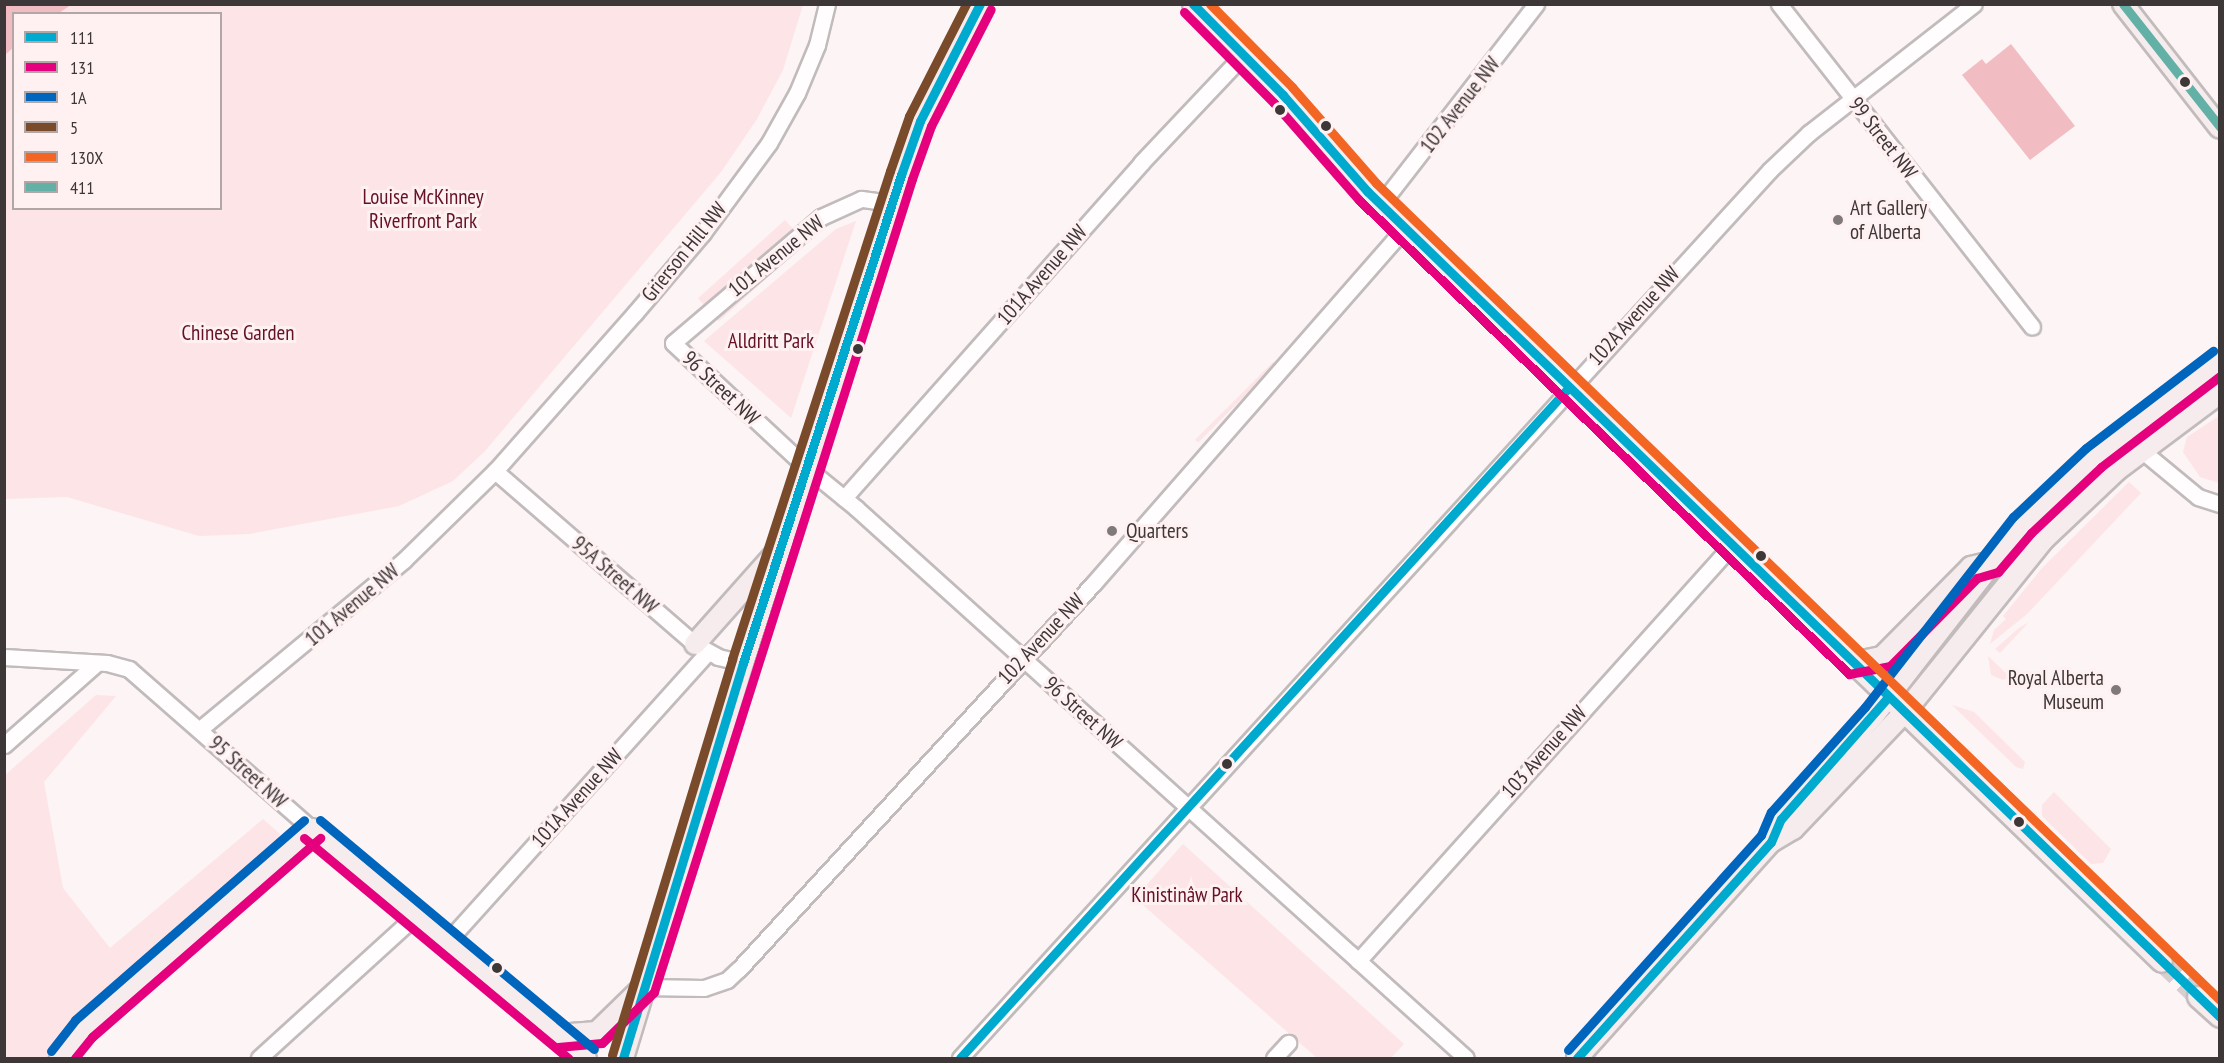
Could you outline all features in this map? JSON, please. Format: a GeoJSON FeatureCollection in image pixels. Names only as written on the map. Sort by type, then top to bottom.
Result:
{"type":"FeatureCollection","features":[{"type":"Feature","properties":{"kind":"main road"},"geometry":{"type":"LineString","coordinates":[[623,1059],[643,987],[712,774],[743,663],[891,202],[920,121],[980,4]]}},
{"type":"Feature","properties":{"kind":"main road"},"geometry":{"type":"LineString","coordinates":[[1193,4],[1405,228],[2162,962]]}},
{"type":"Feature","properties":{"kind":"main road"},"geometry":{"type":"LineString","coordinates":[[2123,4],[2220,128]]}},
{"type":"Feature","properties":{"kind":"main road"},"geometry":{"type":"LineString","coordinates":[[1772,843],[1781,819],[1888,697],[1990,562],[2062,485],[2220,361]]}},
{"type":"Feature","properties":{"kind":"main road"},"geometry":{"type":"LineString","coordinates":[[1577,1059],[1772,843],[1793,829],[1904,713],[2044,538],[2143,450],[2220,393]]}},
{"type":"Feature","properties":{"kind":"main road"},"geometry":{"type":"LineString","coordinates":[[701,648],[782,544]]}},
{"type":"Feature","properties":{"kind":"main road"},"geometry":{"type":"LineString","coordinates":[[1853,663],[1882,657],[1971,567],[1990,562]]}},
{"type":"Feature","properties":{"kind":"main road"},"geometry":{"type":"LineString","coordinates":[[60,1059],[83,1029],[312,829]]}},
{"type":"Feature","properties":{"kind":"main road","name":"95 Street NW"},"geometry":{"type":"LineString","coordinates":[[312,829],[585,1059]]}},
{"type":"Feature","properties":{"kind":"main road"},"geometry":{"type":"LineString","coordinates":[[557,1035],[597,1032],[643,987]]}},
{"type":"Feature","properties":{"kind":"main road"},"geometry":{"type":"LineString","coordinates":[[2198,997],[2220,1017]]}},
{"type":"Feature","properties":{"kind":"street","name":"Grierson Hill NW"},"geometry":{"type":"LineString","coordinates":[[495,471],[694,243],[769,143],[797,93],[817,45],[827,4]]}},
{"type":"Feature","properties":{"kind":"street","name":"102 Avenue NW"},"geometry":{"type":"LineString","coordinates":[[1381,204],[1536,4]]}},
{"type":"Feature","properties":{"kind":"street","name":"99 Street NW"},"geometry":{"type":"LineString","coordinates":[[1779,4],[2032,327]]}},
{"type":"Feature","properties":{"kind":"street","name":"102A Avenue NW"},"geometry":{"type":"LineString","coordinates":[[960,1059],[1569,387],[1770,170],[1852,99],[1974,4]]}},
{"type":"Feature","properties":{"kind":"street","name":"101A Avenue NW"},"geometry":{"type":"LineString","coordinates":[[844,498],[1141,163],[1243,55]]}},
{"type":"Feature","properties":{"kind":"street","name":"101 Avenue NW"},"geometry":{"type":"LineString","coordinates":[[673,344],[821,217],[861,199],[891,202]]}},
{"type":"Feature","properties":{"kind":"street","name":"102 Avenue NW"},"geometry":{"type":"LineString","coordinates":[[643,987],[704,988],[727,980],[739,969],[1023,659],[1405,228]]}},
{"type":"Feature","properties":{"kind":"street","name":"96 Street NW"},"geometry":{"type":"LineString","coordinates":[[673,344],[807,468],[844,498],[1466,1059]]}},
{"type":"Feature","properties":{"kind":"street"},"geometry":{"type":"LineString","coordinates":[[2123,435],[2198,497],[2220,504]]}},
{"type":"Feature","properties":{"kind":"street","name":"95A Street NW"},"geometry":{"type":"LineString","coordinates":[[495,471],[701,648],[743,663]]}},
{"type":"Feature","properties":{"kind":"street","name":"101 Avenue NW"},"geometry":{"type":"LineString","coordinates":[[200,729],[404,560],[495,471]]}},
{"type":"Feature","properties":{"kind":"street","name":"103 Avenue NW"},"geometry":{"type":"LineString","coordinates":[[1358,961],[1732,544]]}},
{"type":"Feature","properties":{"kind":"street","name":"101A Avenue NW"},"geometry":{"type":"LineString","coordinates":[[446,943],[701,648]]}},
{"type":"Feature","properties":{"kind":"street","name":"95 Street NW"},"geometry":{"type":"LineString","coordinates":[[4,657],[96,664],[129,669],[312,829]]}},
{"type":"Feature","properties":{"kind":"street"},"geometry":{"type":"LineString","coordinates":[[4,745],[96,664]]}},
{"type":"Feature","properties":{"kind":"street"},"geometry":{"type":"LineString","coordinates":[[259,1059],[415,916]]}},
{"type":"Feature","properties":{"kind":"street"},"geometry":{"type":"LineString","coordinates":[[1274,1059],[1288,1043]]}},
{"type":"Feature","properties":{"kind":"green space","name":"Louise McKinney Riverfront Park"},"geometry":{"type":"Polygon","coordinates":[[[71,5],[803,5],[783,70],[757,119],[721,172],[485,451],[453,481],[399,506],[249,534],[199,536],[67,497],[5,499],[5,55],[12,49],[12,210],[222,210],[222,12],[60,12],[71,5]]]}},
{"type":"Feature","properties":{"kind":"green space"},"geometry":{"type":"Polygon","coordinates":[[[785,220],[806,243],[719,321],[698,298],[785,220]]]}},
{"type":"Feature","properties":{"kind":"green space","name":"Alldritt Park"},"geometry":{"type":"Polygon","coordinates":[[[856,221],[791,418],[704,341],[836,229],[856,221]]]}},
{"type":"Feature","properties":{"kind":"green space"},"geometry":{"type":"Polygon","coordinates":[[[1273,362],[1276,365],[1198,443],[1195,440],[1273,362]]]}},
{"type":"Feature","properties":{"kind":"green space"},"geometry":{"type":"Polygon","coordinates":[[[2219,416],[2219,483],[2200,477],[2183,452],[2187,437],[2219,416]]]}},
{"type":"Feature","properties":{"kind":"green space"},"geometry":{"type":"Polygon","coordinates":[[[2129,482],[2141,493],[2027,614],[1990,644],[1994,630],[2006,619],[2003,616],[2043,567],[2129,482]]]}},
{"type":"Feature","properties":{"kind":"green space"},"geometry":{"type":"Polygon","coordinates":[[[2029,622],[2000,653],[1995,649],[2019,628],[2029,622]]]}},
{"type":"Feature","properties":{"kind":"green space"},"geometry":{"type":"Polygon","coordinates":[[[1988,656],[2010,677],[2003,680],[1991,675],[1988,656]]]}},
{"type":"Feature","properties":{"kind":"green space"},"geometry":{"type":"Polygon","coordinates":[[[96,695],[116,696],[44,782],[63,888],[110,948],[263,819],[280,834],[275,849],[66,1031],[47,1058],[5,1058],[4,776],[96,695]]]}},
{"type":"Feature","properties":{"kind":"green space"},"geometry":{"type":"Polygon","coordinates":[[[1952,705],[1974,712],[2025,762],[2023,769],[2016,767],[1952,705]]]}},
{"type":"Feature","properties":{"kind":"green space"},"geometry":{"type":"Polygon","coordinates":[[[2054,792],[2111,849],[2103,863],[2091,864],[2042,816],[2042,805],[2054,792]]]}},
{"type":"Feature","properties":{"kind":"green space","name":"Kinistinâw Park"},"geometry":{"type":"Polygon","coordinates":[[[1183,844],[1404,1044],[1391,1058],[1317,1058],[1135,898],[1183,844]]]}},
{"type":"Feature","properties":{"kind":"shaded area"},"geometry":{"type":"Polygon","coordinates":[[[5,4],[71,4],[60,12],[12,12],[12,49],[5,55],[5,4]]]}},
{"type":"Feature","properties":{"kind":"shaded area"},"geometry":{"type":"Polygon","coordinates":[[[2011,44],[2075,126],[2030,160],[1962,75],[1982,59],[1986,64],[2011,44]]]}},
{"type":"Feature","properties":{"kind":"tunnel"},"geometry":{"type":"LineString","coordinates":[[2162,962],[2198,997]]}},
{"type":"Feature","properties":{"kind":"transit line","name":"5"},"geometry":{"type":"LineString","coordinates":[[612,1055],[732,659],[890,171],[909,116],[966,4]]}},
{"type":"Feature","properties":{"kind":"transit line","name":"111"},"geometry":{"type":"LineString","coordinates":[[623,1058],[743,663],[901,175],[920,121],[980,4]]}},
{"type":"Feature","properties":{"kind":"transit line","name":"111"},"geometry":{"type":"LineString","coordinates":[[1193,4],[1283,95],[1367,191],[2220,1017]]}},
{"type":"Feature","properties":{"kind":"transit line","name":"130X"},"geometry":{"type":"LineString","coordinates":[[1210,4],[1292,87],[1376,183],[2220,1000]]}},
{"type":"Feature","properties":{"kind":"transit line","name":"411"},"geometry":{"type":"LineString","coordinates":[[2123,4],[2220,127]]}},
{"type":"Feature","properties":{"kind":"transit line","name":"131"},"geometry":{"type":"LineString","coordinates":[[558,1047],[602,1043],[654,992],[912,179],[931,126],[991,9]]}},
{"type":"Feature","properties":{"kind":"transit line","name":"131"},"geometry":{"type":"LineString","coordinates":[[1184,12],[1274,103],[1359,200],[1849,674],[1890,666],[1977,578],[1998,572],[2031,533],[2101,467],[2220,376]]}},
{"type":"Feature","properties":{"kind":"transit line","name":"1A"},"geometry":{"type":"LineString","coordinates":[[1568,1050],[1761,835],[1771,812],[1865,707],[2013,517],[2086,448],[2213,351]]}},
{"type":"Feature","properties":{"kind":"transit line","name":"111"},"geometry":{"type":"LineString","coordinates":[[960,1058],[1569,387]]}},
{"type":"Feature","properties":{"kind":"transit line","name":"111"},"geometry":{"type":"LineString","coordinates":[[1577,1058],[1771,842],[1781,819],[1888,697]]}},
{"type":"Feature","properties":{"kind":"transit line","name":"1A"},"geometry":{"type":"LineString","coordinates":[[51,1051],[75,1020],[304,820]]}},
{"type":"Feature","properties":{"kind":"transit line","name":"1A"},"geometry":{"type":"LineString","coordinates":[[320,820],[594,1049]]}},
{"type":"Feature","properties":{"kind":"transit line","name":"131"},"geometry":{"type":"LineString","coordinates":[[304,838],[568,1058]]}},
{"type":"Feature","properties":{"kind":"transit line","name":"131"},"geometry":{"type":"LineString","coordinates":[[75,1058],[92,1037],[320,838]]}},
{"type":"Feature","properties":{"kind":"place","name":"Art Gallery of Alberta"},"geometry":{"type":"Point","coordinates":[1838,220]}},
{"type":"Feature","properties":{"kind":"place","name":"Quarters"},"geometry":{"type":"Point","coordinates":[1112,531]}},
{"type":"Feature","properties":{"kind":"place","name":"Royal Alberta Museum"},"geometry":{"type":"Point","coordinates":[2116,690]}},
{"type":"Feature","properties":{"kind":"park label","name":"Chinese Garden"},"geometry":{"type":"Point","coordinates":[238,333]}}]}
